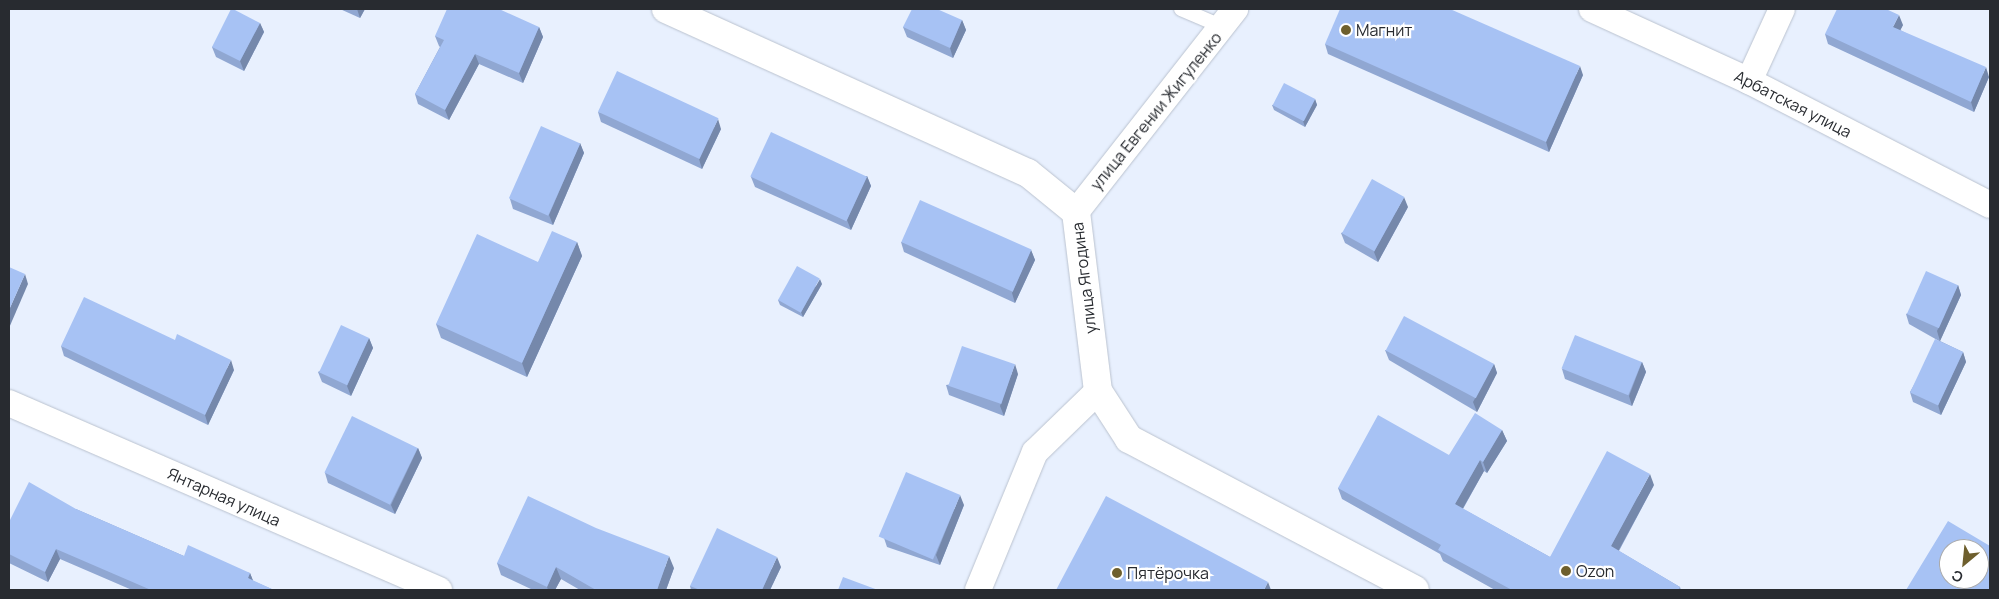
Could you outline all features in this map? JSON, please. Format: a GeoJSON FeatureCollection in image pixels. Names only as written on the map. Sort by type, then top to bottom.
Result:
{"type":"FeatureCollection","features":[{"type":"Feature","properties":{"kind":"street","name":"улица Ягодина"},"geometry":{"type":"LineString","coordinates":[[666,9],[1028,173],[1076,212],[1098,392],[1129,439],[1415,590]]}},
{"type":"Feature","properties":{"kind":"street","name":"Арбатская улица"},"geometry":{"type":"LineString","coordinates":[[1592,9],[1749,81],[1990,205]]}},
{"type":"Feature","properties":{"kind":"street"},"geometry":{"type":"LineString","coordinates":[[1749,81],[1782,9]]}},
{"type":"Feature","properties":{"kind":"street","name":"улица Евгении Жигуленко"},"geometry":{"type":"LineString","coordinates":[[1076,212],[1229,18]]}},
{"type":"Feature","properties":{"kind":"street"},"geometry":{"type":"LineString","coordinates":[[978,590],[1035,452],[1098,392]]}},
{"type":"Feature","properties":{"kind":"street","name":"Янтарная улица"},"geometry":{"type":"LineString","coordinates":[[9,403],[439,590]]}},
{"type":"Feature","properties":{"kind":"lane"},"geometry":{"type":"LineString","coordinates":[[1181,9],[1229,18]]}},
{"type":"Feature","properties":{"kind":"building"},"geometry":{"type":"Polygon","coordinates":[[[231,9],[260,23],[240,61],[212,47],[231,9]]]}},
{"type":"Feature","properties":{"kind":"building"},"geometry":{"type":"Polygon","coordinates":[[[447,9],[499,9],[539,27],[519,73],[475,54],[445,110],[415,94],[444,40],[435,36],[447,9]]]}},
{"type":"Feature","properties":{"kind":"building"},"geometry":{"type":"Polygon","coordinates":[[[912,9],[937,9],[962,20],[950,48],[903,27],[912,9]]]}},
{"type":"Feature","properties":{"kind":"building"},"geometry":{"type":"Polygon","coordinates":[[[1340,9],[1450,9],[1580,66],[1546,142],[1325,44],[1340,9]]]}},
{"type":"Feature","properties":{"kind":"building"},"geometry":{"type":"Polygon","coordinates":[[[1837,9],[1886,9],[1899,15],[1893,27],[1986,67],[1971,102],[1825,34],[1837,9]]]}},
{"type":"Feature","properties":{"kind":"building"},"geometry":{"type":"Polygon","coordinates":[[[617,71],[719,118],[699,159],[598,112],[617,71]]]}},
{"type":"Feature","properties":{"kind":"building"},"geometry":{"type":"Polygon","coordinates":[[[1284,83],[1315,99],[1304,121],[1273,105],[1284,83]]]}},
{"type":"Feature","properties":{"kind":"building"},"geometry":{"type":"Polygon","coordinates":[[[541,126],[580,143],[548,216],[509,198],[541,126]]]}},
{"type":"Feature","properties":{"kind":"building"},"geometry":{"type":"Polygon","coordinates":[[[771,132],[867,177],[846,221],[750,176],[771,132]]]}},
{"type":"Feature","properties":{"kind":"building"},"geometry":{"type":"Polygon","coordinates":[[[1372,179],[1404,197],[1374,251],[1342,233],[1372,179]]]}},
{"type":"Feature","properties":{"kind":"building"},"geometry":{"type":"Polygon","coordinates":[[[920,200],[1031,250],[1013,292],[901,242],[920,200]]]}},
{"type":"Feature","properties":{"kind":"building"},"geometry":{"type":"Polygon","coordinates":[[[552,231],[577,242],[522,363],[436,324],[477,234],[538,262],[552,231]]]}},
{"type":"Feature","properties":{"kind":"building"},"geometry":{"type":"Polygon","coordinates":[[[797,266],[820,279],[801,313],[778,300],[797,266]]]}},
{"type":"Feature","properties":{"kind":"building"},"geometry":{"type":"Polygon","coordinates":[[[9,267],[25,274],[9,310],[9,267]]]}},
{"type":"Feature","properties":{"kind":"building"},"geometry":{"type":"Polygon","coordinates":[[[1926,271],[1958,285],[1939,328],[1907,314],[1926,271]]]}},
{"type":"Feature","properties":{"kind":"building"},"geometry":{"type":"Polygon","coordinates":[[[84,297],[175,340],[177,334],[231,360],[205,415],[61,346],[84,297]]]}},
{"type":"Feature","properties":{"kind":"building"},"geometry":{"type":"Polygon","coordinates":[[[1404,316],[1494,364],[1476,398],[1386,350],[1404,316]]]}},
{"type":"Feature","properties":{"kind":"building"},"geometry":{"type":"Polygon","coordinates":[[[341,325],[369,338],[347,385],[319,372],[341,325]]]}},
{"type":"Feature","properties":{"kind":"building"},"geometry":{"type":"Polygon","coordinates":[[[1575,335],[1642,362],[1628,395],[1562,368],[1575,335]]]}},
{"type":"Feature","properties":{"kind":"building"},"geometry":{"type":"Polygon","coordinates":[[[1935,339],[1963,352],[1938,406],[1910,392],[1935,339]]]}},
{"type":"Feature","properties":{"kind":"building"},"geometry":{"type":"Polygon","coordinates":[[[962,346],[1015,364],[1001,404],[948,386],[962,346]]]}},
{"type":"Feature","properties":{"kind":"building"},"geometry":{"type":"Polygon","coordinates":[[[1475,413],[1502,430],[1483,462],[1480,460],[1455,504],[1550,557],[1607,451],[1650,474],[1611,546],[1680,587],[1678,590],[1512,590],[1438,550],[1441,545],[1338,488],[1378,415],[1449,455],[1475,413]]]}},
{"type":"Feature","properties":{"kind":"building"},"geometry":{"type":"Polygon","coordinates":[[[352,416],[418,448],[390,505],[324,473],[352,416]]]}},
{"type":"Feature","properties":{"kind":"building"},"geometry":{"type":"Polygon","coordinates":[[[906,472],[960,495],[933,559],[879,536],[906,472]]]}},
{"type":"Feature","properties":{"kind":"building"},"geometry":{"type":"Polygon","coordinates":[[[29,482],[76,509],[184,556],[188,545],[250,573],[248,578],[274,590],[151,590],[56,549],[45,572],[9,554],[9,522],[29,482]]]}},
{"type":"Feature","properties":{"kind":"building"},"geometry":{"type":"Polygon","coordinates":[[[528,496],[596,528],[669,556],[657,590],[596,590],[556,567],[547,587],[497,563],[528,496]]]}},
{"type":"Feature","properties":{"kind":"building"},"geometry":{"type":"Polygon","coordinates":[[[1106,496],[1268,582],[1264,590],[1056,590],[1106,496]]]}},
{"type":"Feature","properties":{"kind":"building"},"geometry":{"type":"Polygon","coordinates":[[[1948,521],[1978,539],[1939,539],[1939,589],[1989,589],[1989,545],[1990,590],[1906,590],[1948,521]]]}},
{"type":"Feature","properties":{"kind":"building"},"geometry":{"type":"Polygon","coordinates":[[[717,528],[777,557],[762,590],[700,590],[690,586],[717,528]]]}},
{"type":"Feature","properties":{"kind":"building"},"geometry":{"type":"Polygon","coordinates":[[[843,577],[878,590],[838,590],[843,577]]]}},
{"type":"Feature","properties":{"kind":"place","name":"Магнит"},"geometry":{"type":"Point","coordinates":[1346,30]}},
{"type":"Feature","properties":{"kind":"place","name":"Ozon"},"geometry":{"type":"Point","coordinates":[1566,571]}},
{"type":"Feature","properties":{"kind":"place","name":"Пятёрочка"},"geometry":{"type":"Point","coordinates":[1117,573]}}]}
